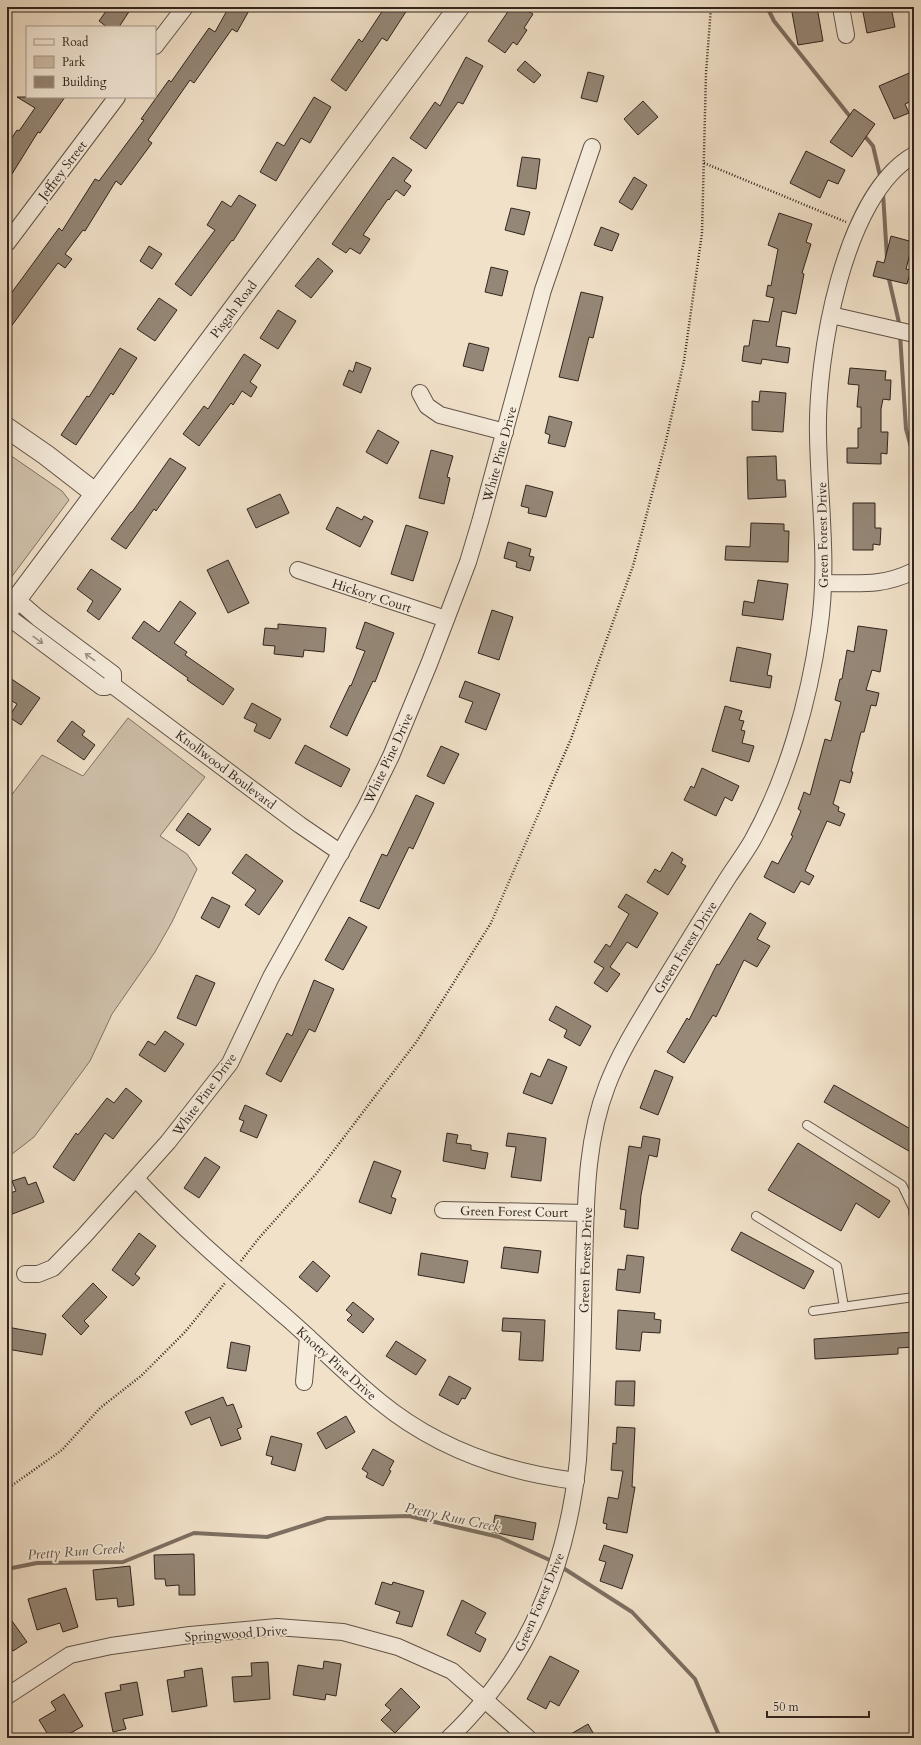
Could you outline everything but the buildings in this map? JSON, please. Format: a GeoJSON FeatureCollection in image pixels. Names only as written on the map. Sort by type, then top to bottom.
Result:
{"type":"FeatureCollection","features":[{"type":"Feature","properties":{"kind":"street"},"geometry":{"type":"LineString","coordinates":[[156,45],[185,7]]}},
{"type":"Feature","properties":{"kind":"street","name":"Pisgah Road"},"geometry":{"type":"LineString","coordinates":[[10,609],[95,493],[459,7]]}},
{"type":"Feature","properties":{"kind":"street"},"geometry":{"type":"LineString","coordinates":[[841,7],[846,35]]}},
{"type":"Feature","properties":{"kind":"street","name":"Jeffrey Street"},"geometry":{"type":"LineString","coordinates":[[7,243],[116,98]]}},
{"type":"Feature","properties":{"kind":"street","name":"White Pine Drive"},"geometry":{"type":"LineString","coordinates":[[24,1274],[38,1274],[53,1268],[136,1179],[168,1142],[230,1063],[271,977],[341,853],[391,756],[446,619],[480,522],[543,290],[592,147]]}},
{"type":"Feature","properties":{"kind":"street","name":"Green Forest Drive"},"geometry":{"type":"LineString","coordinates":[[448,1738],[474,1714],[485,1700],[503,1676],[529,1634],[555,1570],[564,1542],[576,1481],[580,1422],[586,1213],[590,1152],[594,1129],[610,1078],[640,1020],[754,838],[783,772],[808,693],[820,624],[825,563],[818,434],[823,365],[831,316],[845,265],[858,227],[882,183],[900,164],[914,155]]}},
{"type":"Feature","properties":{"kind":"street"},"geometry":{"type":"LineString","coordinates":[[831,316],[914,334]]}},
{"type":"Feature","properties":{"kind":"street"},"geometry":{"type":"LineString","coordinates":[[420,394],[427,406],[440,415],[505,432]]}},
{"type":"Feature","properties":{"kind":"street"},"geometry":{"type":"LineString","coordinates":[[7,428],[46,454],[95,493]]}},
{"type":"Feature","properties":{"kind":"street","name":"Hickory Court"},"geometry":{"type":"LineString","coordinates":[[298,570],[446,619]]}},
{"type":"Feature","properties":{"kind":"street"},"geometry":{"type":"LineString","coordinates":[[824,582],[878,583],[896,580],[914,571]]}},
{"type":"Feature","properties":{"kind":"street","name":"Knollwood Boulevard"},"geometry":{"type":"LineString","coordinates":[[10,609],[38,618],[113,674],[114,678],[111,684],[300,825],[341,853]]}},
{"type":"Feature","properties":{"kind":"street","name":"Knotty Pine Drive"},"geometry":{"type":"LineString","coordinates":[[136,1179],[191,1234],[380,1402],[403,1419],[448,1446],[494,1465],[526,1473],[576,1481]]}},
{"type":"Feature","properties":{"kind":"street","name":"Green Forest Court"},"geometry":{"type":"LineString","coordinates":[[443,1210],[586,1213]]}},
{"type":"Feature","properties":{"kind":"street"},"geometry":{"type":"LineString","coordinates":[[304,1382],[308,1337]]}},
{"type":"Feature","properties":{"kind":"street","name":"Springwood Drive"},"geometry":{"type":"LineString","coordinates":[[7,1696],[70,1655],[110,1646],[183,1636],[277,1627],[343,1632],[398,1647],[452,1672],[528,1738]]}},
{"type":"Feature","properties":{"kind":"lane"},"geometry":{"type":"LineString","coordinates":[[807,1125],[902,1185],[913,1208],[914,1218]]}},
{"type":"Feature","properties":{"kind":"lane"},"geometry":{"type":"LineString","coordinates":[[756,1216],[837,1266],[844,1307]]}},
{"type":"Feature","properties":{"kind":"lane"},"geometry":{"type":"LineString","coordinates":[[813,1312],[914,1297]]}},
{"type":"Feature","properties":{"kind":"path"},"geometry":{"type":"LineString","coordinates":[[238,1265],[259,1238],[316,1174],[417,1041],[491,923],[571,739],[633,566],[665,445],[684,361],[702,233],[706,72],[711,7]]}},
{"type":"Feature","properties":{"kind":"path"},"geometry":{"type":"LineString","coordinates":[[704,163],[858,227]]}},
{"type":"Feature","properties":{"kind":"path"},"geometry":{"type":"LineString","coordinates":[[7,1489],[62,1450],[100,1408],[141,1376],[185,1332],[226,1281]]}},
{"type":"Feature","properties":{"kind":"green space"},"geometry":{"type":"Polygon","coordinates":[[[7,453],[62,491],[69,500],[7,583],[7,453]]]}},
{"type":"Feature","properties":{"kind":"green space"},"geometry":{"type":"Polygon","coordinates":[[[128,718],[205,777],[160,836],[187,854],[197,869],[172,922],[155,952],[112,1014],[90,1061],[34,1137],[7,1158],[7,801],[42,755],[83,776],[128,718]]]}},
{"type":"Feature","properties":{"kind":"waterway"},"geometry":{"type":"LineString","coordinates":[[767,7],[774,21],[852,119]]}},
{"type":"Feature","properties":{"kind":"waterway"},"geometry":{"type":"LineString","coordinates":[[863,134],[873,146],[881,180]]}},
{"type":"Feature","properties":{"kind":"waterway"},"geometry":{"type":"LineString","coordinates":[[883,193],[887,258]]}},
{"type":"Feature","properties":{"kind":"waterway"},"geometry":{"type":"LineString","coordinates":[[888,275],[900,327]]}},
{"type":"Feature","properties":{"kind":"waterway"},"geometry":{"type":"LineString","coordinates":[[900,334],[906,429],[914,458]]}},
{"type":"Feature","properties":{"kind":"waterway","name":"Pretty Run Creek"},"geometry":{"type":"LineString","coordinates":[[7,1569],[37,1563],[123,1562],[194,1533],[267,1537],[327,1518],[409,1516],[499,1537],[554,1562]]}},
{"type":"Feature","properties":{"kind":"waterway","name":"Pretty Run Creek"},"geometry":{"type":"LineString","coordinates":[[560,1566],[632,1612],[695,1679],[720,1738]]}}]}
